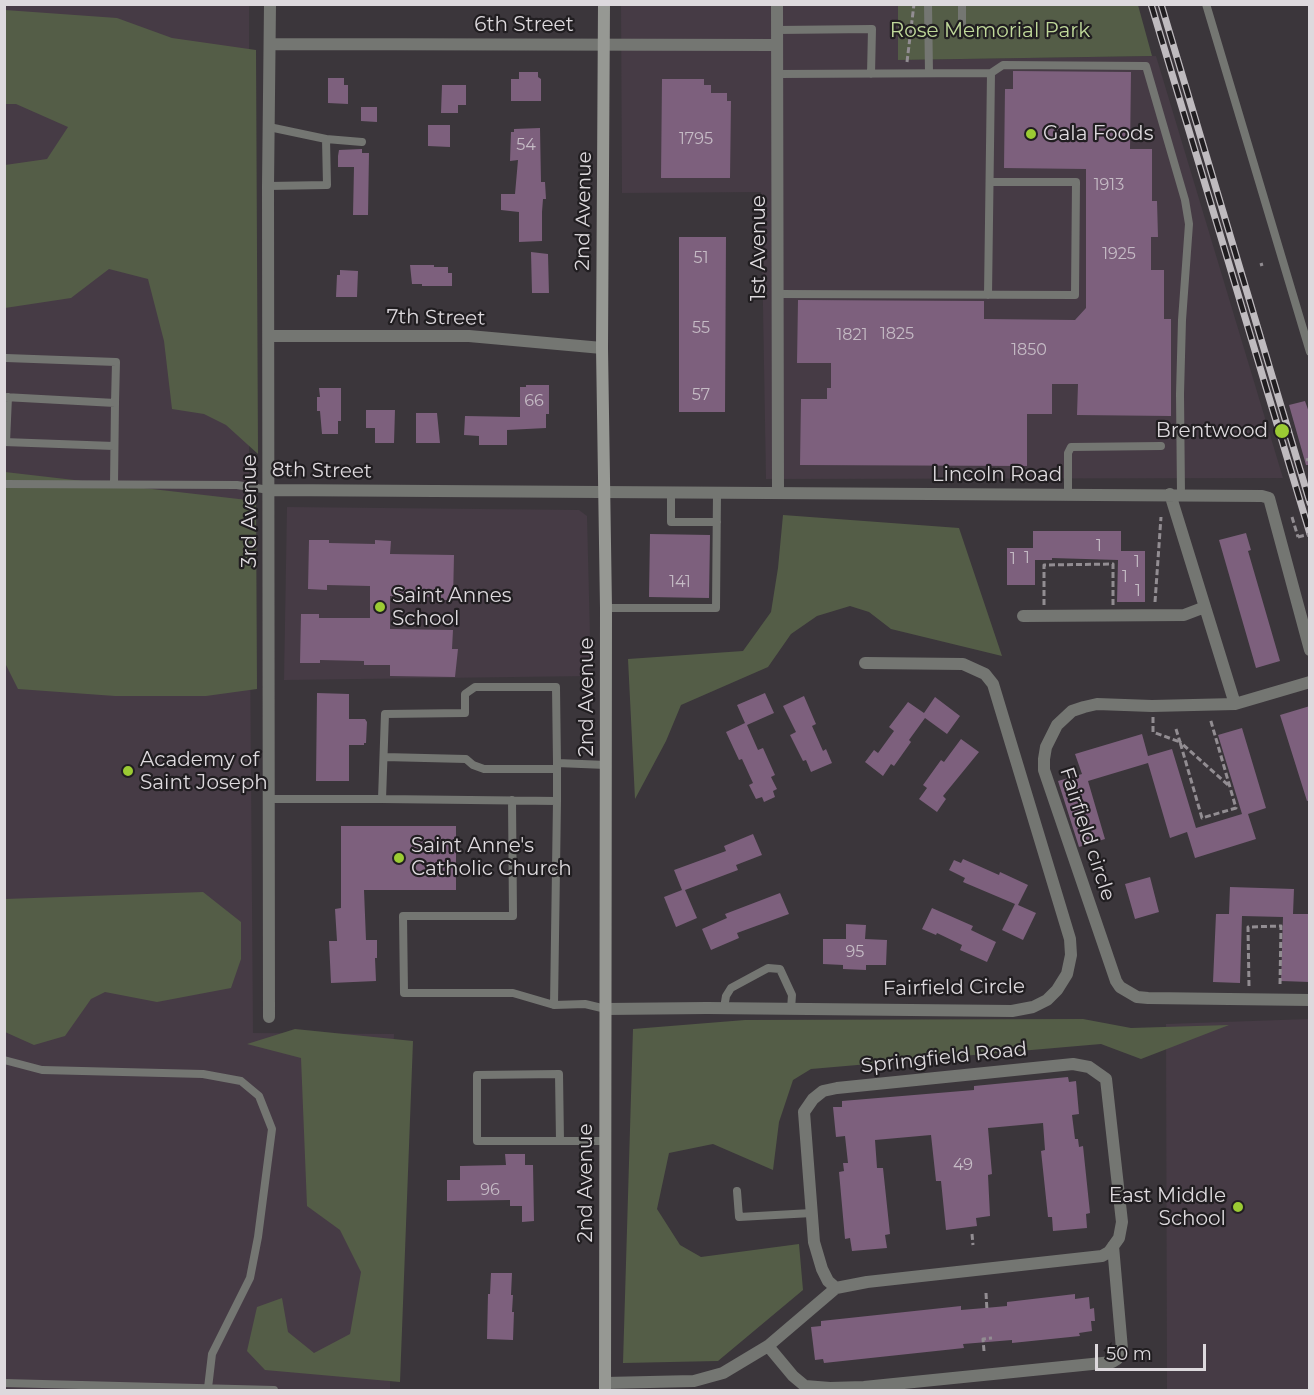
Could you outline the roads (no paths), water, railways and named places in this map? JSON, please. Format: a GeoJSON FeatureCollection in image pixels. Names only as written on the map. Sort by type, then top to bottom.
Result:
{"type":"FeatureCollection","features":[{"type":"Feature","properties":{"kind":"street","name":"3rd Avenue"},"geometry":{"type":"LineString","coordinates":[[268,1017],[270,4]]}},
{"type":"Feature","properties":{"kind":"street","name":"2nd Avenue"},"geometry":{"type":"LineString","coordinates":[[604,4],[602,348],[606,608],[605,1387]]}},
{"type":"Feature","properties":{"kind":"street","name":"1st Avenue"},"geometry":{"type":"LineString","coordinates":[[777,4],[778,492]]}},
{"type":"Feature","properties":{"kind":"street","name":"6th Street"},"geometry":{"type":"LineString","coordinates":[[270,44],[777,45]]}},
{"type":"Feature","properties":{"kind":"street","name":"7th Street"},"geometry":{"type":"LineString","coordinates":[[270,336],[469,336],[602,348]]}},
{"type":"Feature","properties":{"kind":"street","name":"8th Street"},"geometry":{"type":"LineString","coordinates":[[269,490],[604,492]]}},
{"type":"Feature","properties":{"kind":"street","name":"Lincoln Road"},"geometry":{"type":"LineString","coordinates":[[604,492],[1175,494]]}},
{"type":"Feature","properties":{"kind":"street"},"geometry":{"type":"LineString","coordinates":[[1235,704],[1205,608],[1175,494],[1269,498],[1310,650]]}},
{"type":"Feature","properties":{"kind":"street"},"geometry":{"type":"LineString","coordinates":[[1023,616],[1184,615],[1205,608]]}},
{"type":"Feature","properties":{"kind":"street","name":"Fairfield Circle"},"geometry":{"type":"LineString","coordinates":[[606,1009],[1023,1009],[1047,1000],[1057,990],[1067,974],[1071,955],[1070,939],[993,684],[985,674],[963,664],[865,663]]}},
{"type":"Feature","properties":{"kind":"street","name":"Fairfield circle"},"geometry":{"type":"LineString","coordinates":[[1310,682],[1235,704],[1152,706],[1098,704],[1072,711],[1057,725],[1046,747],[1044,759],[1044,770],[1116,981],[1127,992],[1137,997],[1148,998],[1310,1000]]}},
{"type":"Feature","properties":{"kind":"street","name":"Springfield Road"},"geometry":{"type":"LineString","coordinates":[[768,1346],[793,1376],[806,1386],[831,1388],[864,1387],[1112,1362],[1117,1359],[1122,1349],[1113,1246],[1119,1238],[1122,1222],[1106,1079],[1096,1070],[1080,1065],[823,1091],[813,1099],[804,1112],[814,1242],[822,1269],[828,1281],[836,1288]]}},
{"type":"Feature","properties":{"kind":"street"},"geometry":{"type":"LineString","coordinates":[[605,1387],[694,1381],[710,1377],[741,1363],[768,1346],[836,1288],[867,1282],[1102,1256],[1113,1246]]}},
{"type":"Feature","properties":{"kind":"lane"},"geometry":{"type":"LineString","coordinates":[[928,4],[929,73]]}},
{"type":"Feature","properties":{"kind":"lane"},"geometry":{"type":"LineString","coordinates":[[962,4],[962,28]]}},
{"type":"Feature","properties":{"kind":"lane"},"geometry":{"type":"LineString","coordinates":[[1206,4],[1310,352]]}},
{"type":"Feature","properties":{"kind":"lane"},"geometry":{"type":"LineString","coordinates":[[777,30],[872,28],[871,74]]}},
{"type":"Feature","properties":{"kind":"lane"},"geometry":{"type":"LineString","coordinates":[[778,74],[992,73],[1003,65],[1146,66],[1185,200],[1189,224],[1175,494]]}},
{"type":"Feature","properties":{"kind":"lane"},"geometry":{"type":"LineString","coordinates":[[988,295],[992,73]]}},
{"type":"Feature","properties":{"kind":"lane"},"geometry":{"type":"LineString","coordinates":[[269,127],[326,139],[362,142]]}},
{"type":"Feature","properties":{"kind":"lane"},"geometry":{"type":"LineString","coordinates":[[268,186],[327,185],[326,139]]}},
{"type":"Feature","properties":{"kind":"lane"},"geometry":{"type":"LineString","coordinates":[[778,294],[1076,295],[1076,182],[990,182]]}},
{"type":"Feature","properties":{"kind":"lane"},"geometry":{"type":"LineString","coordinates":[[6,358],[116,362],[114,484]]}},
{"type":"Feature","properties":{"kind":"lane"},"geometry":{"type":"LineString","coordinates":[[114,446],[5,442],[6,397],[116,403]]}},
{"type":"Feature","properties":{"kind":"lane"},"geometry":{"type":"LineString","coordinates":[[1068,495],[1068,453],[1071,447],[1161,446]]}},
{"type":"Feature","properties":{"kind":"lane","name":"8th Street"},"geometry":{"type":"LineString","coordinates":[[4,484],[237,485],[269,490]]}},
{"type":"Feature","properties":{"kind":"lane"},"geometry":{"type":"LineString","coordinates":[[671,493],[671,522],[717,522]]}},
{"type":"Feature","properties":{"kind":"lane"},"geometry":{"type":"LineString","coordinates":[[606,608],[716,608],[717,493]]}},
{"type":"Feature","properties":{"kind":"lane"},"geometry":{"type":"LineString","coordinates":[[382,799],[385,714],[465,713],[465,694],[475,687],[556,687],[554,1005]]}},
{"type":"Feature","properties":{"kind":"lane"},"geometry":{"type":"LineString","coordinates":[[384,757],[466,759],[473,765],[484,769],[606,765]]}},
{"type":"Feature","properties":{"kind":"lane"},"geometry":{"type":"LineString","coordinates":[[268,800],[557,801]]}},
{"type":"Feature","properties":{"kind":"lane"},"geometry":{"type":"LineString","coordinates":[[513,800],[513,916],[403,916],[404,993],[513,993],[554,1005],[585,1004],[606,1009]]}},
{"type":"Feature","properties":{"kind":"lane"},"geometry":{"type":"LineString","coordinates":[[724,1008],[726,996],[731,988],[768,968],[780,969],[792,995],[791,1009]]}},
{"type":"Feature","properties":{"kind":"lane"},"geometry":{"type":"LineString","coordinates":[[4,1060],[42,1070],[203,1074],[241,1081],[259,1096],[272,1130],[258,1237],[250,1278],[212,1354],[208,1388]]}},
{"type":"Feature","properties":{"kind":"lane"},"geometry":{"type":"LineString","coordinates":[[560,1141],[559,1074],[477,1074],[477,1141],[560,1141],[606,1141]]}},
{"type":"Feature","properties":{"kind":"lane"},"geometry":{"type":"LineString","coordinates":[[737,1191],[739,1217],[812,1213]]}},
{"type":"Feature","properties":{"kind":"lane"},"geometry":{"type":"LineString","coordinates":[[4,1383],[274,1390]]}},
{"type":"Feature","properties":{"kind":"railway"},"geometry":{"type":"LineString","coordinates":[[1151,4],[1310,534]]}},
{"type":"Feature","properties":{"kind":"railway"},"geometry":{"type":"LineString","coordinates":[[1161,4],[1310,503]]}},
{"type":"Feature","properties":{"kind":"place","name":"Gala Foods"},"geometry":{"type":"Point","coordinates":[1031,134]}},
{"type":"Feature","properties":{"kind":"place","name":"Brentwood"},"geometry":{"type":"Point","coordinates":[1282,431]}},
{"type":"Feature","properties":{"kind":"place","name":"Saint Annes School"},"geometry":{"type":"Point","coordinates":[380,607]}},
{"type":"Feature","properties":{"kind":"place","name":"Academy of Saint Joseph"},"geometry":{"type":"Point","coordinates":[128,771]}},
{"type":"Feature","properties":{"kind":"place","name":"Saint Anne's Catholic Church"},"geometry":{"type":"Point","coordinates":[399,858]}},
{"type":"Feature","properties":{"kind":"place","name":"East Middle School"},"geometry":{"type":"Point","coordinates":[1238,1207]}},
{"type":"Feature","properties":{"kind":"park label","name":"Rose Memorial Park"},"geometry":{"type":"Point","coordinates":[990,31]}}]}
